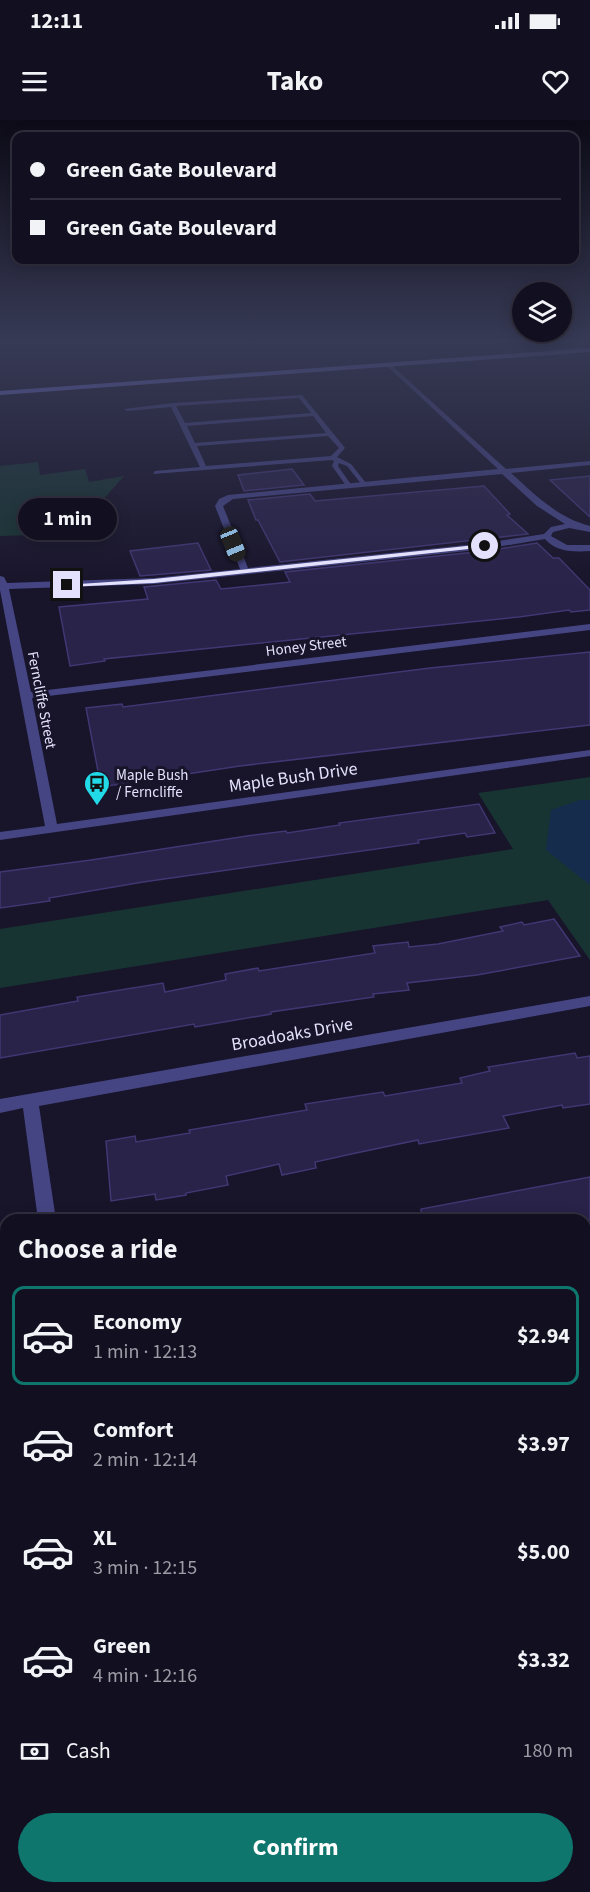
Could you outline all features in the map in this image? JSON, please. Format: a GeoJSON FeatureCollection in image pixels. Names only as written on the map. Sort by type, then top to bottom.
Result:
{"type":"FeatureCollection","features":[{"type":"Feature","properties":{"kind":"street"},"geometry":{"type":"LineString","coordinates":[[454,425],[540,504],[575,526]]}},
{"type":"Feature","properties":{"kind":"street"},"geometry":{"type":"LineString","coordinates":[[245,571],[221,513],[219,506],[222,501],[244,495],[590,463]]}},
{"type":"Feature","properties":{"kind":"street"},"geometry":{"type":"LineString","coordinates":[[540,504],[550,524],[548,533],[550,541],[559,546]]}},
{"type":"Feature","properties":{"kind":"street"},"geometry":{"type":"LineString","coordinates":[[1,583],[110,584],[485,546],[548,533],[559,527],[575,526],[590,529]]}},
{"type":"Feature","properties":{"kind":"street"},"geometry":{"type":"LineString","coordinates":[[485,546],[590,548]]}},
{"type":"Feature","properties":{"kind":"street"},"geometry":{"type":"LineString","coordinates":[[573,549],[590,559]]}},
{"type":"Feature","properties":{"kind":"street","name":"Ferncliffe Street"},"geometry":{"type":"LineString","coordinates":[[1,583],[7,597],[52,829]]}},
{"type":"Feature","properties":{"kind":"street","name":"Honey Street"},"geometry":{"type":"LineString","coordinates":[[26,696],[590,627]]}},
{"type":"Feature","properties":{"kind":"street","name":"Maple Bush Drive"},"geometry":{"type":"LineString","coordinates":[[0,836],[590,753]]}},
{"type":"Feature","properties":{"kind":"street","name":"Broadoaks Drive"},"geometry":{"type":"LineString","coordinates":[[0,1106],[590,1001]]}},
{"type":"Feature","properties":{"kind":"street"},"geometry":{"type":"LineString","coordinates":[[30,1100],[46,1214]]}},
{"type":"Feature","properties":{"kind":"lane"},"geometry":{"type":"LineString","coordinates":[[187,425],[183,425],[204,468]]}},
{"type":"Feature","properties":{"kind":"lane"},"geometry":{"type":"LineString","coordinates":[[323,425],[342,448],[335,460],[335,466],[349,486]]}},
{"type":"Feature","properties":{"kind":"lane"},"geometry":{"type":"LineString","coordinates":[[193,445],[330,434]]}},
{"type":"Feature","properties":{"kind":"lane"},"geometry":{"type":"LineString","coordinates":[[155,473],[335,460],[349,465],[364,484]]}},
{"type":"Feature","properties":{"kind":"green space"},"geometry":{"type":"Polygon","coordinates":[[[38,462],[40,475],[85,469],[89,482],[124,476],[102,501],[81,505],[79,517],[104,519],[105,533],[0,536],[0,466],[38,462]]]}},
{"type":"Feature","properties":{"kind":"green space"},"geometry":{"type":"Polygon","coordinates":[[[590,777],[590,960],[548,900],[0,988],[0,929],[513,849],[478,793],[590,777]]]}},
{"type":"Feature","properties":{"kind":"water"},"geometry":{"type":"Polygon","coordinates":[[[580,800],[590,800],[590,885],[546,850],[551,810],[580,800]]]}},
{"type":"Feature","properties":{"kind":"building"},"geometry":{"type":"Polygon","coordinates":[[[292,469],[304,485],[244,491],[238,475],[292,469]]]}},
{"type":"Feature","properties":{"kind":"building"},"geometry":{"type":"Polygon","coordinates":[[[590,476],[590,517],[550,480],[590,476]]]}},
{"type":"Feature","properties":{"kind":"building"},"geometry":{"type":"Polygon","coordinates":[[[484,486],[510,514],[507,515],[528,534],[280,562],[256,520],[248,500],[310,494],[315,501],[484,486]]]}},
{"type":"Feature","properties":{"kind":"building"},"geometry":{"type":"Polygon","coordinates":[[[198,543],[211,570],[140,576],[130,551],[198,543]]]}},
{"type":"Feature","properties":{"kind":"building"},"geometry":{"type":"Polygon","coordinates":[[[537,543],[553,558],[559,558],[590,590],[590,610],[571,612],[569,610],[104,659],[105,661],[70,666],[59,607],[148,599],[144,587],[216,580],[221,589],[290,582],[285,572],[485,551],[537,543]]]}},
{"type":"Feature","properties":{"kind":"building"},"geometry":{"type":"Polygon","coordinates":[[[590,652],[590,725],[240,766],[101,787],[86,708],[122,704],[123,707],[430,668],[590,652]]]}},
{"type":"Feature","properties":{"kind":"building"},"geometry":{"type":"Polygon","coordinates":[[[479,804],[495,833],[467,837],[465,833],[418,840],[419,843],[143,882],[49,898],[50,901],[0,908],[0,872],[479,804]]]}},
{"type":"Feature","properties":{"kind":"building"},"geometry":{"type":"Polygon","coordinates":[[[554,919],[580,956],[477,975],[407,983],[409,990],[373,994],[374,997],[271,1012],[271,1014],[195,1027],[194,1024],[0,1058],[0,1015],[78,1001],[77,997],[163,983],[165,992],[226,980],[225,974],[375,953],[373,946],[408,942],[409,947],[438,944],[503,931],[500,927],[522,922],[524,925],[554,919]]]}},
{"type":"Feature","properties":{"kind":"building"},"geometry":{"type":"Polygon","coordinates":[[[575,1053],[577,1058],[590,1056],[590,1104],[563,1108],[562,1105],[503,1116],[509,1128],[419,1144],[418,1140],[315,1162],[316,1168],[282,1175],[279,1164],[226,1176],[228,1185],[186,1193],[186,1195],[156,1200],[155,1194],[111,1201],[106,1141],[135,1136],[136,1142],[190,1133],[189,1130],[307,1110],[305,1104],[383,1092],[385,1096],[462,1083],[460,1078],[490,1071],[488,1067],[575,1053]]]}},
{"type":"Feature","properties":{"kind":"building"},"geometry":{"type":"Polygon","coordinates":[[[590,1177],[590,1214],[421,1214],[421,1209],[590,1177]]]}},
{"type":"Feature","properties":{"kind":"place","name":"Maple Bush / Ferncliffe"},"geometry":{"type":"Point","coordinates":[97,807]}},
{"type":"Feature","properties":{"kind":"route"},"geometry":{"type":"LineString","coordinates":[[67,585],[154,581],[485,546]]}}]}
